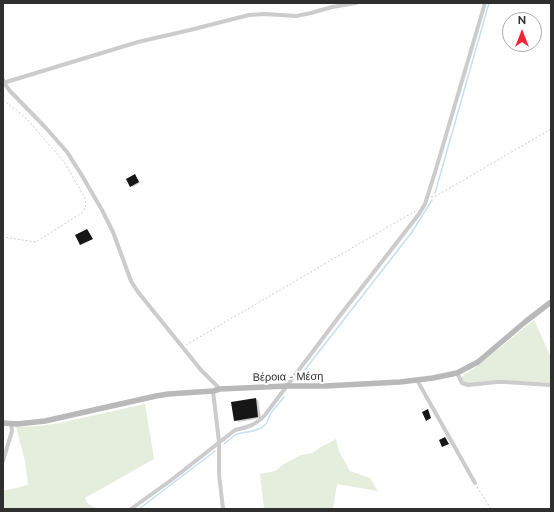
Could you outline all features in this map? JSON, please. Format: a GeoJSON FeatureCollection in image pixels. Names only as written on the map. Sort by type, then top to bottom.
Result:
{"type":"FeatureCollection","features":[{"type":"Feature","properties":{"kind":"street"},"geometry":{"type":"LineString","coordinates":[[220,389],[201,370],[182,347],[146,303],[131,281],[113,232],[102,210],[67,152],[3,82],[138,42],[249,15],[265,14],[296,16],[356,3]]}},
{"type":"Feature","properties":{"kind":"street"},"geometry":{"type":"LineString","coordinates":[[132,509],[235,430],[258,422],[265,415],[414,221],[427,198],[485,3]]}},
{"type":"Feature","properties":{"kind":"street","name":"Βέροια - Μέση"},"geometry":{"type":"LineString","coordinates":[[3,423],[34,423],[168,394],[213,391],[220,389],[400,382],[457,373],[478,362],[551,302]]}},
{"type":"Feature","properties":{"kind":"street"},"geometry":{"type":"LineString","coordinates":[[457,373],[462,383],[468,385],[497,382],[551,385]]}},
{"type":"Feature","properties":{"kind":"street"},"geometry":{"type":"LineString","coordinates":[[417,380],[475,483]]}},
{"type":"Feature","properties":{"kind":"street"},"geometry":{"type":"LineString","coordinates":[[213,391],[219,442],[219,474],[223,509]]}},
{"type":"Feature","properties":{"kind":"street"},"geometry":{"type":"LineString","coordinates":[[3,461],[12,431],[11,423]]}},
{"type":"Feature","properties":{"kind":"path"},"geometry":{"type":"LineString","coordinates":[[3,100],[25,117],[64,162],[85,198],[86,206],[83,212],[36,242],[3,237]]}},
{"type":"Feature","properties":{"kind":"path"},"geometry":{"type":"LineString","coordinates":[[427,198],[436,196],[551,129]]}},
{"type":"Feature","properties":{"kind":"path"},"geometry":{"type":"LineString","coordinates":[[182,347],[416,210],[422,209]]}},
{"type":"Feature","properties":{"kind":"path"},"geometry":{"type":"LineString","coordinates":[[475,483],[491,509]]}},
{"type":"Feature","properties":{"kind":"green space"},"geometry":{"type":"Polygon","coordinates":[[[534,320],[551,357],[551,383],[497,380],[470,384],[464,382],[461,377],[476,367],[534,320]]]}},
{"type":"Feature","properties":{"kind":"green space"},"geometry":{"type":"Polygon","coordinates":[[[145,404],[154,459],[85,498],[88,504],[98,509],[3,509],[3,491],[28,485],[25,461],[16,427],[59,423],[145,404]]]}},
{"type":"Feature","properties":{"kind":"green space"},"geometry":{"type":"Polygon","coordinates":[[[336,439],[339,451],[350,471],[370,478],[378,491],[337,484],[333,509],[264,509],[260,474],[275,471],[284,464],[301,455],[312,453],[336,439]]]}},
{"type":"Feature","properties":{"kind":"building"},"geometry":{"type":"Polygon","coordinates":[[[135,174],[139,182],[130,187],[126,179],[135,174]]]}},
{"type":"Feature","properties":{"kind":"building"},"geometry":{"type":"Polygon","coordinates":[[[87,229],[93,239],[80,245],[75,235],[87,229]]]}},
{"type":"Feature","properties":{"kind":"building"},"geometry":{"type":"Polygon","coordinates":[[[256,398],[258,417],[234,421],[231,402],[256,398]]]}},
{"type":"Feature","properties":{"kind":"building"},"geometry":{"type":"Polygon","coordinates":[[[428,409],[431,418],[426,421],[422,412],[428,409]]]}},
{"type":"Feature","properties":{"kind":"building"},"geometry":{"type":"Polygon","coordinates":[[[445,437],[449,444],[442,447],[439,440],[445,437]]]}},
{"type":"Feature","properties":{"kind":"waterway"},"geometry":{"type":"LineString","coordinates":[[435,193],[489,3]]}},
{"type":"Feature","properties":{"kind":"waterway"},"geometry":{"type":"LineString","coordinates":[[300,376],[412,232],[432,200]]}},
{"type":"Feature","properties":{"kind":"waterway"},"geometry":{"type":"LineString","coordinates":[[224,444],[235,435],[261,428],[266,424],[271,413],[284,397]]}},
{"type":"Feature","properties":{"kind":"waterway"},"geometry":{"type":"LineString","coordinates":[[139,509],[215,451]]}}]}
